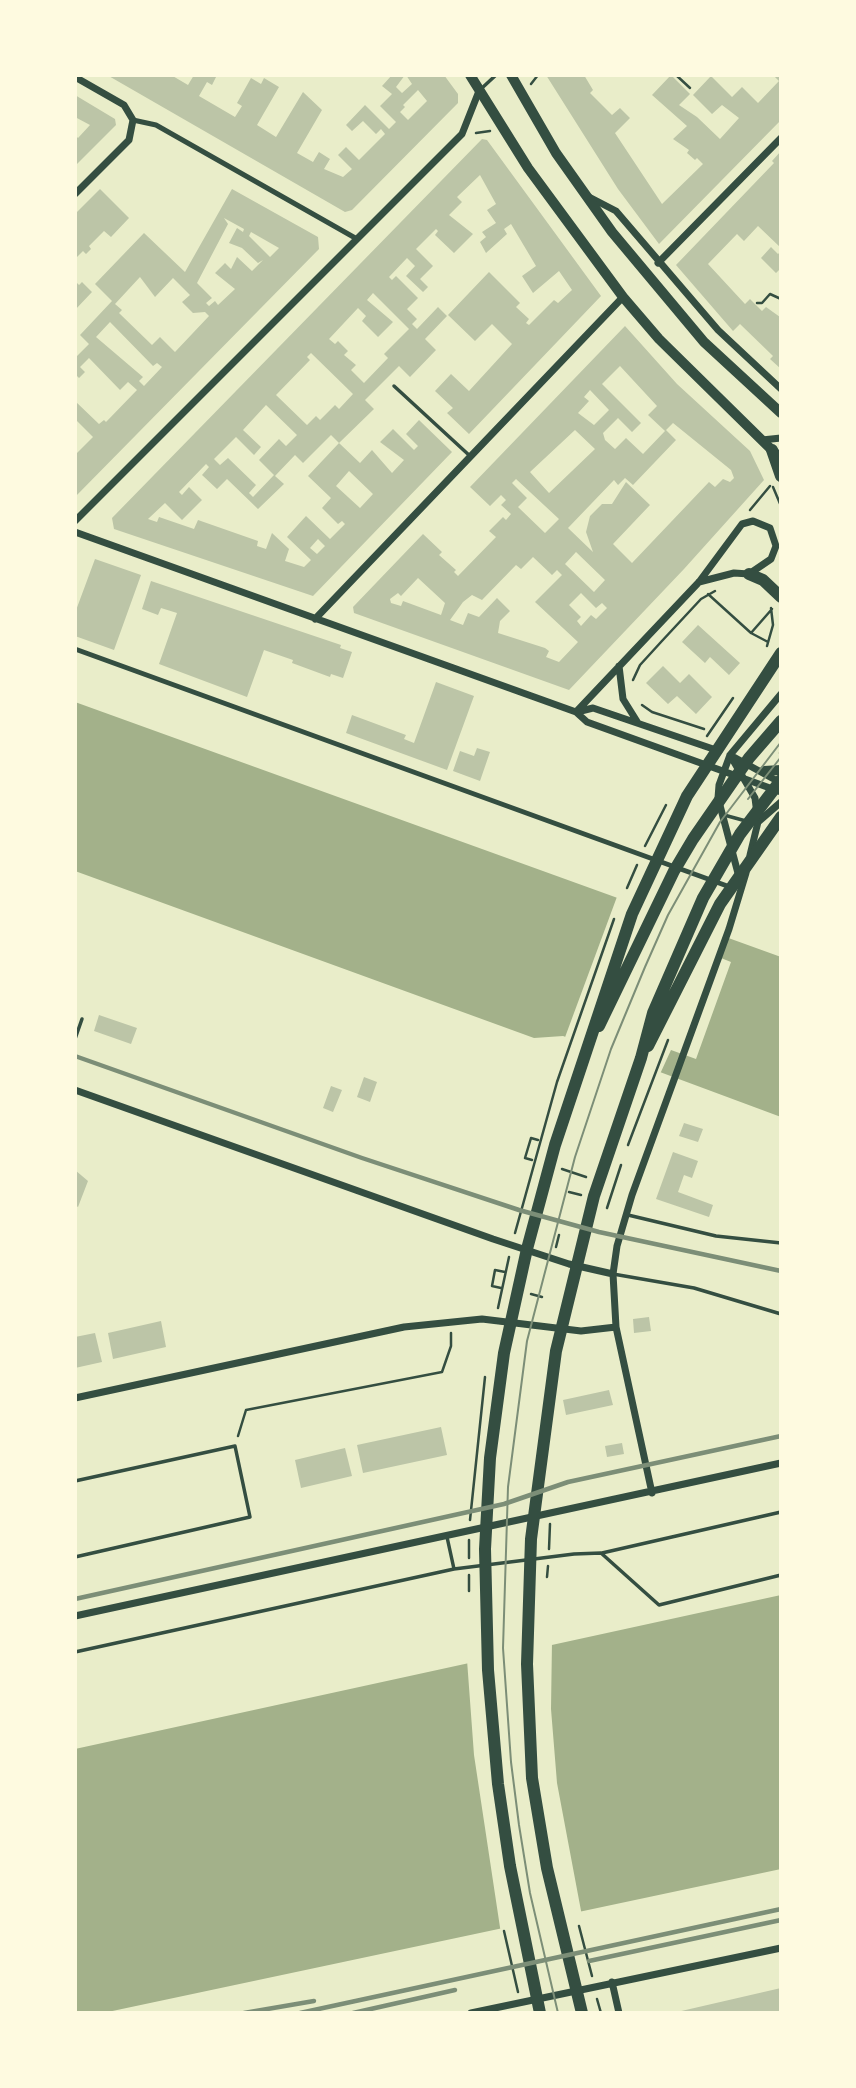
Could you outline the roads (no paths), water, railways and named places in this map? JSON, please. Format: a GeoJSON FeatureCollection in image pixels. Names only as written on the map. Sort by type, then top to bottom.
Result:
{"type":"FeatureCollection","features":[{"type":"Feature","properties":{"kind":"highway"},"geometry":{"type":"LineString","coordinates":[[776,454],[781,476]]}},
{"type":"Feature","properties":{"kind":"highway"},"geometry":{"type":"LineString","coordinates":[[750,574],[776,598]]}},
{"type":"Feature","properties":{"kind":"highway"},"geometry":{"type":"LineString","coordinates":[[540,2013],[510,1866],[498,1784],[488,1670],[485,1549],[490,1458],[504,1353],[527,1249],[555,1145],[632,914],[660,849],[725,734],[779,650]]}},
{"type":"Feature","properties":{"kind":"highway"},"geometry":{"type":"LineString","coordinates":[[593,1037],[687,850],[749,758],[781,721]]}},
{"type":"Feature","properties":{"kind":"highway"},"geometry":{"type":"LineString","coordinates":[[582,2013],[547,1868],[532,1778],[527,1664],[531,1539],[554,1364],[573,1272],[594,1196],[641,1058],[653,1013],[703,898],[740,834],[781,781]]}},
{"type":"Feature","properties":{"kind":"highway"},"geometry":{"type":"LineString","coordinates":[[641,1058],[665,1017],[720,904],[779,820]]}},
{"type":"Feature","properties":{"kind":"main road"},"geometry":{"type":"LineString","coordinates":[[470,75],[528,168],[623,297],[659,339],[776,454]]}},
{"type":"Feature","properties":{"kind":"main road"},"geometry":{"type":"LineString","coordinates":[[511,75],[527,106],[585,195],[640,268],[704,342],[781,414]]}},
{"type":"Feature","properties":{"kind":"main road"},"geometry":{"type":"LineString","coordinates":[[764,771],[781,770]]}},
{"type":"Feature","properties":{"kind":"street"},"geometry":{"type":"LineString","coordinates":[[75,77],[124,105],[133,120],[129,140],[75,194]]}},
{"type":"Feature","properties":{"kind":"street"},"geometry":{"type":"LineString","coordinates":[[75,521],[462,134],[479,91]]}},
{"type":"Feature","properties":{"kind":"street"},"geometry":{"type":"LineString","coordinates":[[133,120],[156,125],[357,239]]}},
{"type":"Feature","properties":{"kind":"street"},"geometry":{"type":"LineString","coordinates":[[658,264],[781,138]]}},
{"type":"Feature","properties":{"kind":"street"},"geometry":{"type":"LineString","coordinates":[[585,195],[615,211],[658,264],[718,330],[781,389]]}},
{"type":"Feature","properties":{"kind":"street"},"geometry":{"type":"LineString","coordinates":[[315,619],[623,297]]}},
{"type":"Feature","properties":{"kind":"street"},"geometry":{"type":"LineString","coordinates":[[761,440],[781,438]]}},
{"type":"Feature","properties":{"kind":"street"},"geometry":{"type":"LineString","coordinates":[[576,712],[699,582],[742,524],[761,522],[775,536],[776,546],[771,559],[750,574],[734,573],[699,582]]}},
{"type":"Feature","properties":{"kind":"street"},"geometry":{"type":"LineString","coordinates":[[75,533],[576,712],[587,722],[781,792]]}},
{"type":"Feature","properties":{"kind":"street"},"geometry":{"type":"LineString","coordinates":[[75,649],[742,890]]}},
{"type":"Feature","properties":{"kind":"street"},"geometry":{"type":"LineString","coordinates":[[620,666],[623,699],[638,723]]}},
{"type":"Feature","properties":{"kind":"street"},"geometry":{"type":"LineString","coordinates":[[742,890],[718,798],[723,772],[730,755],[781,694]]}},
{"type":"Feature","properties":{"kind":"street"},"geometry":{"type":"LineString","coordinates":[[576,712],[593,709],[638,723],[730,755],[781,781]]}},
{"type":"Feature","properties":{"kind":"street"},"geometry":{"type":"LineString","coordinates":[[652,1493],[616,1327],[613,1274],[626,1214],[735,911],[758,822],[755,798],[747,780],[730,755]]}},
{"type":"Feature","properties":{"kind":"street"},"geometry":{"type":"LineString","coordinates":[[758,822],[781,802]]}},
{"type":"Feature","properties":{"kind":"street"},"geometry":{"type":"LineString","coordinates":[[75,1090],[494,1240],[569,1264],[613,1274]]}},
{"type":"Feature","properties":{"kind":"street"},"geometry":{"type":"LineString","coordinates":[[75,1398],[404,1327],[482,1320],[581,1331],[616,1327]]}},
{"type":"Feature","properties":{"kind":"street"},"geometry":{"type":"LineString","coordinates":[[75,1616],[781,1463]]}},
{"type":"Feature","properties":{"kind":"street"},"geometry":{"type":"LineString","coordinates":[[471,2013],[781,1948]]}},
{"type":"Feature","properties":{"kind":"street"},"geometry":{"type":"LineString","coordinates":[[612,1982],[618,2013]]}},
{"type":"Feature","properties":{"kind":"lane"},"geometry":{"type":"LineString","coordinates":[[479,91],[496,75]]}},
{"type":"Feature","properties":{"kind":"lane"},"geometry":{"type":"LineString","coordinates":[[394,386],[470,456]]}},
{"type":"Feature","properties":{"kind":"lane"},"geometry":{"type":"LineString","coordinates":[[722,814],[758,822]]}},
{"type":"Feature","properties":{"kind":"lane"},"geometry":{"type":"LineString","coordinates":[[75,1039],[82,1019]]}},
{"type":"Feature","properties":{"kind":"lane"},"geometry":{"type":"LineString","coordinates":[[626,1214],[716,1236],[781,1243]]}},
{"type":"Feature","properties":{"kind":"lane"},"geometry":{"type":"LineString","coordinates":[[613,1274],[694,1288],[781,1314]]}},
{"type":"Feature","properties":{"kind":"lane"},"geometry":{"type":"LineString","coordinates":[[75,1481],[235,1446],[250,1517],[75,1557]]}},
{"type":"Feature","properties":{"kind":"lane"},"geometry":{"type":"LineString","coordinates":[[75,1652],[454,1569],[601,1553],[781,1512]]}},
{"type":"Feature","properties":{"kind":"lane"},"geometry":{"type":"LineString","coordinates":[[447,1536],[454,1569]]}},
{"type":"Feature","properties":{"kind":"lane"},"geometry":{"type":"LineString","coordinates":[[601,1553],[659,1605],[781,1575]]}},
{"type":"Feature","properties":{"kind":"tram line"},"geometry":{"type":"LineString","coordinates":[[558,2013],[530,1893],[519,1825],[511,1762],[503,1648],[508,1487],[527,1341],[575,1157],[611,1049],[645,967],[668,915],[720,822],[781,742]]}},
{"type":"Feature","properties":{"kind":"tram line"},"geometry":{"type":"LineString","coordinates":[[748,799],[781,757]]}},
{"type":"Feature","properties":{"kind":"railway"},"geometry":{"type":"LineString","coordinates":[[75,1056],[362,1158],[519,1210],[599,1232],[781,1271]]}},
{"type":"Feature","properties":{"kind":"railway"},"geometry":{"type":"LineString","coordinates":[[75,1599],[504,1504],[568,1482],[781,1436]]}},
{"type":"Feature","properties":{"kind":"railway"},"geometry":{"type":"LineString","coordinates":[[300,2013],[781,1909]]}},
{"type":"Feature","properties":{"kind":"railway"},"geometry":{"type":"LineString","coordinates":[[589,1961],[781,1920]]}},
{"type":"Feature","properties":{"kind":"railway"},"geometry":{"type":"LineString","coordinates":[[353,2013],[455,1990]]}},
{"type":"Feature","properties":{"kind":"railway"},"geometry":{"type":"LineString","coordinates":[[244,2013],[314,2001]]}}]}
